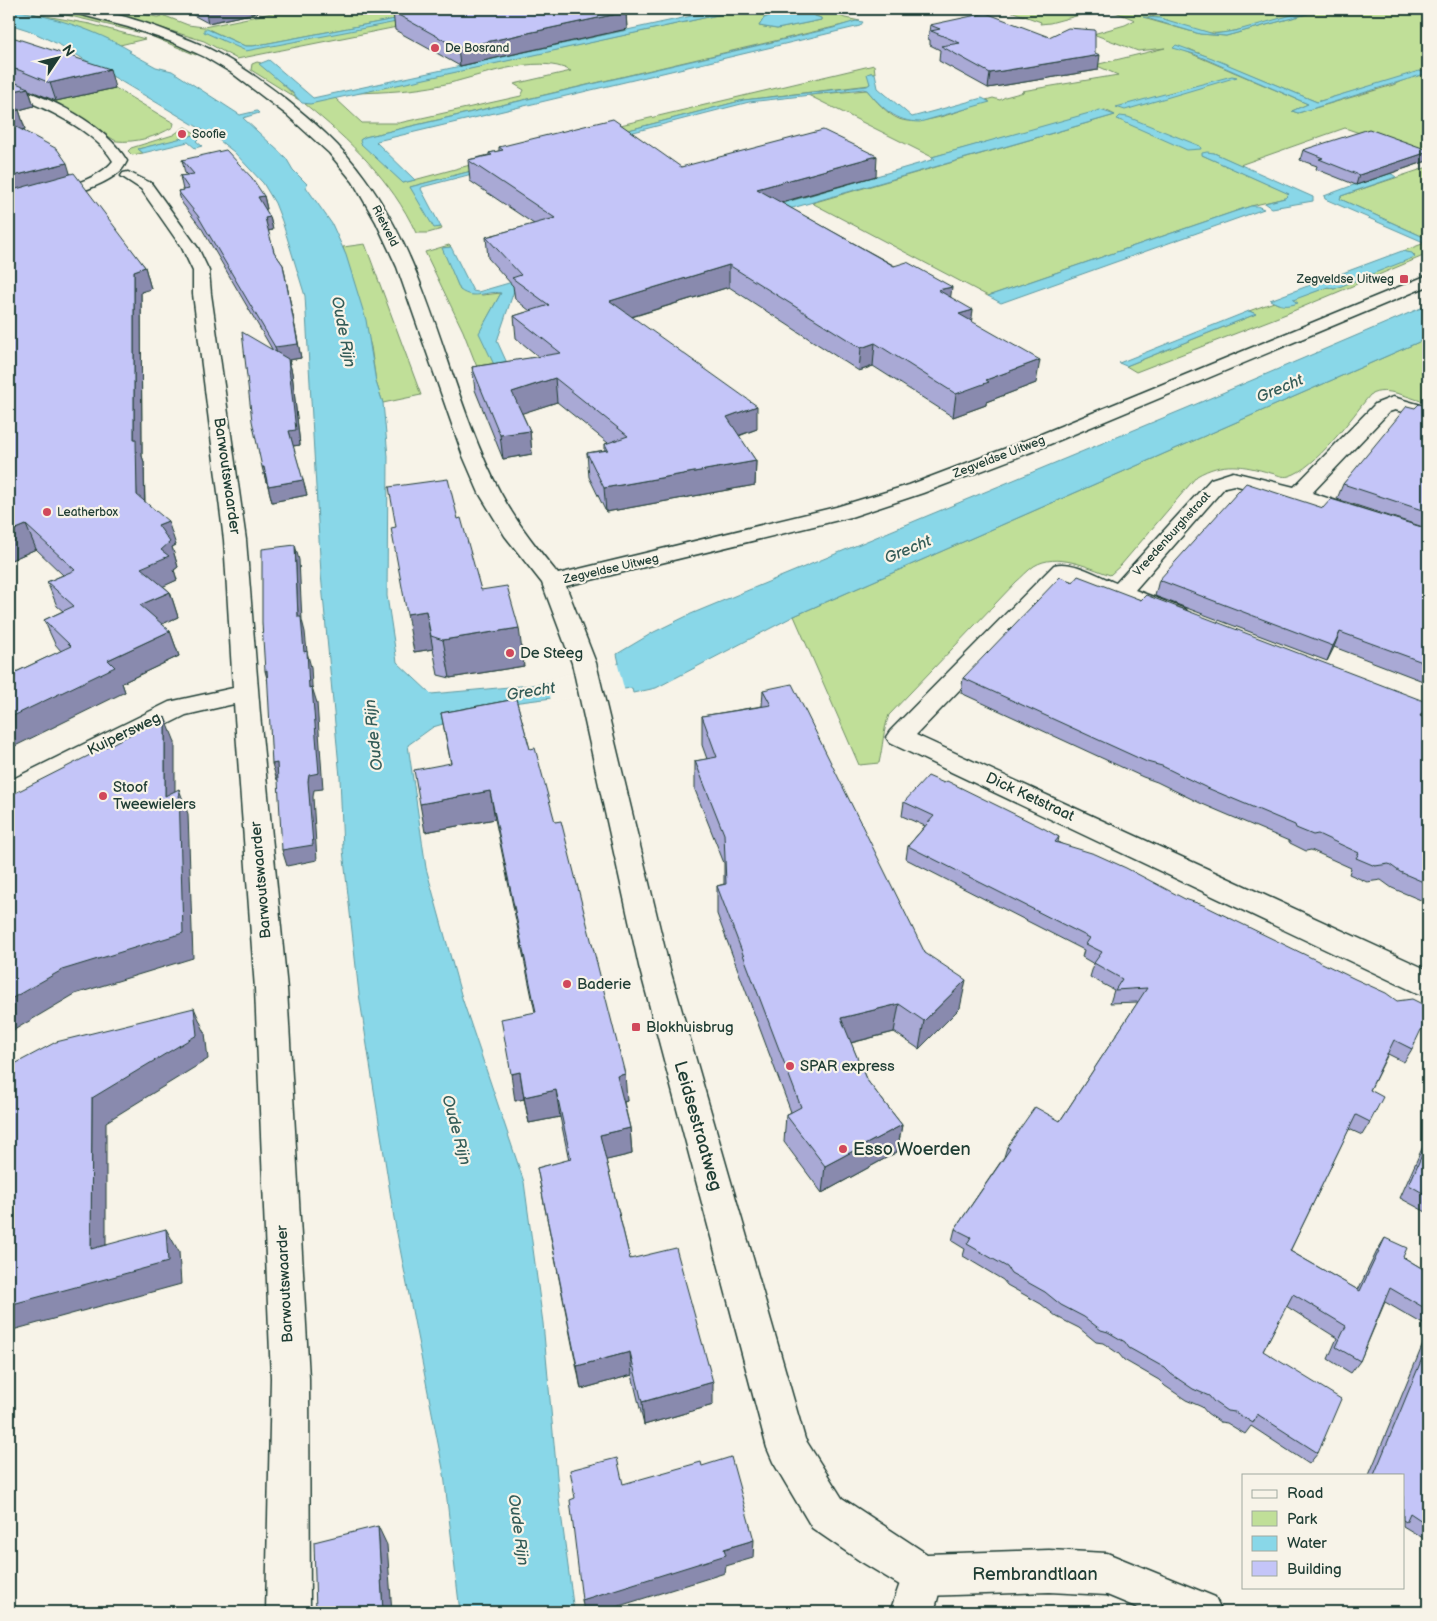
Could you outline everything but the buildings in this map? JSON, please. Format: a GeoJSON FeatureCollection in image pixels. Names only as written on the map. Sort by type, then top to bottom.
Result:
{"type":"FeatureCollection","features":[{"type":"Feature","properties":{"kind":"street","name":"Rietveld"},"geometry":{"type":"LineString","coordinates":[[71,9],[110,17],[192,45],[230,65],[313,128],[336,152],[369,195],[405,267],[473,456],[483,478],[516,536],[553,582]]}},
{"type":"Feature","properties":{"kind":"street"},"geometry":{"type":"LineString","coordinates":[[9,90],[41,102],[94,133],[118,156],[120,175],[9,206]]}},
{"type":"Feature","properties":{"kind":"street","name":"Barwoutswaarder"},"geometry":{"type":"LineString","coordinates":[[120,175],[146,186],[190,248],[200,271],[235,540],[245,693],[271,989],[290,1378],[288,1612]]}},
{"type":"Feature","properties":{"kind":"street","name":"Zegveldse Uitweg"},"geometry":{"type":"LineString","coordinates":[[553,582],[834,514],[916,490],[1024,448],[1428,280]]}},
{"type":"Feature","properties":{"kind":"street"},"geometry":{"type":"LineString","coordinates":[[1298,495],[1382,408],[1394,403],[1428,413]]}},
{"type":"Feature","properties":{"kind":"street","name":"Vreedenburghstraat"},"geometry":{"type":"LineString","coordinates":[[1120,592],[1218,483],[1233,478],[1298,495],[1428,538]]}},
{"type":"Feature","properties":{"kind":"street","name":"Dick Ketstraat"},"geometry":{"type":"LineString","coordinates":[[1120,592],[1062,570],[899,737],[1428,984]]}},
{"type":"Feature","properties":{"kind":"street","name":"Leidsestraatweg"},"geometry":{"type":"LineString","coordinates":[[553,582],[584,663],[654,966],[787,1448],[827,1512],[875,1546],[918,1594]]}},
{"type":"Feature","properties":{"kind":"street"},"geometry":{"type":"LineString","coordinates":[[1120,592],[1202,623]]}},
{"type":"Feature","properties":{"kind":"street","name":"Kuipersweg"},"geometry":{"type":"LineString","coordinates":[[9,792],[178,708],[245,693]]}},
{"type":"Feature","properties":{"kind":"street","name":"Rembrandtlaan"},"geometry":{"type":"LineString","coordinates":[[918,1594],[1049,1571],[1106,1574],[1200,1612]]}},
{"type":"Feature","properties":{"kind":"green space"},"geometry":{"type":"Polygon","coordinates":[[[41,9],[80,13],[100,18],[161,38],[198,53],[196,55],[146,34],[41,9]]]}},
{"type":"Feature","properties":{"kind":"green space"},"geometry":{"type":"Polygon","coordinates":[[[99,9],[117,9],[157,17],[165,16],[188,25],[204,27],[291,9],[448,9],[253,46],[245,46],[210,30],[244,49],[464,9],[487,9],[237,59],[204,41],[99,9]]]}},
{"type":"Feature","properties":{"kind":"green space"},"geometry":{"type":"Polygon","coordinates":[[[745,9],[793,9],[764,18],[759,26],[777,29],[821,20],[821,18],[805,9],[825,9],[845,18],[860,21],[365,137],[360,140],[403,183],[612,127],[874,65],[875,73],[870,73],[870,85],[744,100],[410,187],[436,227],[441,227],[442,229],[428,233],[416,233],[395,196],[382,178],[338,132],[305,104],[335,98],[362,123],[399,123],[521,96],[524,90],[514,84],[571,71],[557,66],[541,64],[524,65],[431,87],[357,93],[745,9]]]}},
{"type":"Feature","properties":{"kind":"green space"},"geometry":{"type":"Polygon","coordinates":[[[1005,9],[1102,9],[1040,24],[1041,22],[1005,9]]]}},
{"type":"Feature","properties":{"kind":"green space"},"geometry":{"type":"Polygon","coordinates":[[[1108,9],[1313,9],[1246,28],[1220,33],[1196,30],[1151,16],[1147,19],[1200,34],[1226,36],[1325,9],[1428,9],[1428,157],[1345,128],[1240,165],[1214,153],[1202,155],[1290,194],[1285,198],[1251,206],[988,296],[812,203],[1115,115],[1105,110],[932,157],[808,95],[867,90],[877,102],[899,119],[919,121],[931,119],[989,101],[986,100],[993,98],[1000,100],[1024,92],[1022,91],[1118,75],[1095,65],[1165,48],[1138,51],[1093,34],[1125,25],[1135,20],[1108,9]],[[1189,49],[1185,51],[1308,104],[1292,111],[1298,113],[1393,85],[1423,71],[1317,102],[1189,49]]]}},
{"type":"Feature","properties":{"kind":"green space"},"geometry":{"type":"Polygon","coordinates":[[[24,12],[90,24],[145,39],[120,45],[84,29],[24,12]]]}},
{"type":"Feature","properties":{"kind":"green space"},"geometry":{"type":"Polygon","coordinates":[[[261,63],[299,100],[251,70],[252,64],[261,63]]]}},
{"type":"Feature","properties":{"kind":"green space"},"geometry":{"type":"Polygon","coordinates":[[[97,77],[174,123],[173,127],[160,134],[146,138],[116,141],[50,101],[23,90],[97,77]]]}},
{"type":"Feature","properties":{"kind":"green space"},"geometry":{"type":"Polygon","coordinates":[[[185,127],[198,135],[138,149],[143,153],[132,155],[128,151],[131,148],[173,135],[185,127]]]}},
{"type":"Feature","properties":{"kind":"green space"},"geometry":{"type":"Polygon","coordinates":[[[1428,167],[1428,239],[1340,199],[1341,196],[1428,167]]]}},
{"type":"Feature","properties":{"kind":"green space"},"geometry":{"type":"Polygon","coordinates":[[[1425,243],[1428,244],[1428,254],[1286,314],[1136,372],[1126,366],[1256,314],[1249,311],[1274,302],[1278,304],[1328,287],[1334,289],[1415,255],[1403,251],[1425,243]]]}},
{"type":"Feature","properties":{"kind":"green space"},"geometry":{"type":"Polygon","coordinates":[[[365,244],[421,395],[383,403],[376,382],[371,347],[343,247],[365,244]]]}},
{"type":"Feature","properties":{"kind":"green space"},"geometry":{"type":"Polygon","coordinates":[[[449,245],[451,247],[443,248],[460,290],[482,295],[501,293],[484,324],[499,374],[482,380],[463,331],[425,252],[449,245]]]}},
{"type":"Feature","properties":{"kind":"green space"},"geometry":{"type":"Polygon","coordinates":[[[1428,338],[1428,403],[1391,392],[1376,392],[1370,395],[1321,453],[1299,471],[1289,476],[1242,466],[1224,466],[1206,471],[1197,476],[1121,565],[1110,575],[1072,562],[1052,560],[1034,566],[1016,582],[889,715],[879,763],[859,765],[794,616],[1428,338]]]}},
{"type":"Feature","properties":{"kind":"water"},"geometry":{"type":"Polygon","coordinates":[[[9,9],[41,15],[102,36],[156,67],[172,71],[240,115],[257,111],[259,113],[243,118],[286,158],[293,170],[307,184],[306,187],[332,224],[346,255],[366,320],[376,382],[383,403],[388,456],[387,596],[397,662],[431,694],[543,684],[619,663],[617,654],[654,632],[691,614],[1187,408],[1428,305],[1428,338],[794,616],[656,688],[633,693],[632,688],[512,703],[433,727],[408,745],[426,868],[462,998],[524,1182],[543,1323],[559,1498],[574,1612],[460,1612],[444,1474],[394,1218],[359,994],[343,850],[340,777],[321,574],[305,296],[282,221],[275,203],[263,183],[234,152],[215,137],[210,135],[200,137],[196,141],[202,146],[195,148],[188,142],[143,153],[138,149],[206,132],[60,45],[28,30],[9,24],[9,9]]]}},
{"type":"Feature","properties":{"kind":"water"},"geometry":{"type":"Polygon","coordinates":[[[448,9],[464,9],[246,51],[204,32],[204,29],[207,29],[245,46],[253,46],[448,9]]]}},
{"type":"Feature","properties":{"kind":"water"},"geometry":{"type":"Polygon","coordinates":[[[724,9],[745,9],[310,104],[302,103],[259,64],[269,60],[313,98],[724,9]]]}},
{"type":"Feature","properties":{"kind":"water"},"geometry":{"type":"Polygon","coordinates":[[[788,9],[808,10],[821,18],[821,20],[777,29],[759,26],[764,18],[788,9]]]}},
{"type":"Feature","properties":{"kind":"water"},"geometry":{"type":"Polygon","coordinates":[[[1313,9],[1325,9],[1226,36],[1200,34],[1143,17],[1160,18],[1214,34],[1235,31],[1313,9]]]}},
{"type":"Feature","properties":{"kind":"water"},"geometry":{"type":"Polygon","coordinates":[[[856,21],[863,22],[860,26],[377,141],[415,180],[403,183],[361,144],[360,140],[365,137],[833,28],[856,21]]]}},
{"type":"Feature","properties":{"kind":"water"},"geometry":{"type":"Polygon","coordinates":[[[1176,45],[1317,102],[1419,71],[1428,73],[1298,113],[1292,111],[1308,104],[1194,54],[1173,48],[1176,45]]]}},
{"type":"Feature","properties":{"kind":"water"},"geometry":{"type":"Polygon","coordinates":[[[875,73],[878,88],[912,117],[982,98],[990,102],[920,122],[904,120],[890,113],[867,90],[863,89],[749,102],[422,187],[421,189],[441,227],[434,228],[410,187],[744,100],[867,86],[870,84],[867,74],[875,73]]]}},
{"type":"Feature","properties":{"kind":"water"},"geometry":{"type":"Polygon","coordinates":[[[1232,76],[1237,77],[1125,110],[1116,107],[1232,76]]]}},
{"type":"Feature","properties":{"kind":"water"},"geometry":{"type":"Polygon","coordinates":[[[1100,110],[1115,115],[515,288],[497,341],[507,363],[499,375],[479,333],[501,293],[471,295],[460,290],[442,248],[451,247],[473,291],[478,292],[935,159],[932,157],[1100,110]]]}},
{"type":"Feature","properties":{"kind":"water"},"geometry":{"type":"Polygon","coordinates":[[[1120,116],[1128,117],[1200,146],[1201,149],[1187,150],[1117,119],[1120,116]]]}},
{"type":"Feature","properties":{"kind":"water"},"geometry":{"type":"Polygon","coordinates":[[[1202,153],[1214,153],[1313,197],[1313,201],[1272,208],[1265,203],[1285,198],[1289,194],[1202,155],[1202,153]]]}},
{"type":"Feature","properties":{"kind":"water"},"geometry":{"type":"Polygon","coordinates":[[[1386,173],[1396,177],[1341,196],[1340,199],[1428,239],[1428,244],[1325,199],[1324,196],[1386,173]]]}},
{"type":"Feature","properties":{"kind":"water"},"geometry":{"type":"Polygon","coordinates":[[[1251,206],[1264,209],[1001,303],[988,296],[1251,206]]]}},
{"type":"Feature","properties":{"kind":"water"},"geometry":{"type":"Polygon","coordinates":[[[1402,251],[1412,253],[1415,257],[1334,289],[1328,287],[1293,300],[1298,303],[1284,305],[1270,300],[1402,251]]]}},
{"type":"Feature","properties":{"kind":"water"},"geometry":{"type":"Polygon","coordinates":[[[1249,311],[1256,314],[1126,366],[1119,363],[1249,311]]]}},
{"type":"Feature","properties":{"kind":"pier"},"geometry":{"type":"Polygon","coordinates":[[[616,658],[625,692],[551,701],[547,680],[616,661],[616,658]]]}},
{"type":"Feature","properties":{"kind":"place","name":"De Bosrand"},"geometry":{"type":"Point","coordinates":[435,48]}},
{"type":"Feature","properties":{"kind":"place","name":"Soofie"},"geometry":{"type":"Point","coordinates":[182,134]}},
{"type":"Feature","properties":{"kind":"place","name":"Zegveldse Uitweg"},"geometry":{"type":"Point","coordinates":[1404,279]}},
{"type":"Feature","properties":{"kind":"place","name":"Leatherbox"},"geometry":{"type":"Point","coordinates":[47,512]}},
{"type":"Feature","properties":{"kind":"place","name":"De Steeg"},"geometry":{"type":"Point","coordinates":[510,653]}},
{"type":"Feature","properties":{"kind":"place","name":"Stoof Tweewielers"},"geometry":{"type":"Point","coordinates":[103,796]}},
{"type":"Feature","properties":{"kind":"place","name":"Baderie"},"geometry":{"type":"Point","coordinates":[567,984]}},
{"type":"Feature","properties":{"kind":"place","name":"Blokhuisbrug"},"geometry":{"type":"Point","coordinates":[636,1027]}},
{"type":"Feature","properties":{"kind":"place","name":"SPAR express"},"geometry":{"type":"Point","coordinates":[790,1066]}},
{"type":"Feature","properties":{"kind":"place","name":"Esso Woerden"},"geometry":{"type":"Point","coordinates":[843,1149]}},
{"type":"Feature","properties":{"kind":"water label","name":"Oude Rijn"},"geometry":{"type":"Point","coordinates":[343,332]}},
{"type":"Feature","properties":{"kind":"water label","name":"Grecht"},"geometry":{"type":"Point","coordinates":[1280,389]}},
{"type":"Feature","properties":{"kind":"water label","name":"Grecht"},"geometry":{"type":"Point","coordinates":[908,550]}},
{"type":"Feature","properties":{"kind":"water label","name":"Grecht"},"geometry":{"type":"Point","coordinates":[531,692]}},
{"type":"Feature","properties":{"kind":"water label","name":"Oude Rijn"},"geometry":{"type":"Point","coordinates":[374,735]}},
{"type":"Feature","properties":{"kind":"water label","name":"Oude Rijn"},"geometry":{"type":"Point","coordinates":[456,1130]}},
{"type":"Feature","properties":{"kind":"water label","name":"Oude Rijn"},"geometry":{"type":"Point","coordinates":[518,1530]}}]}
